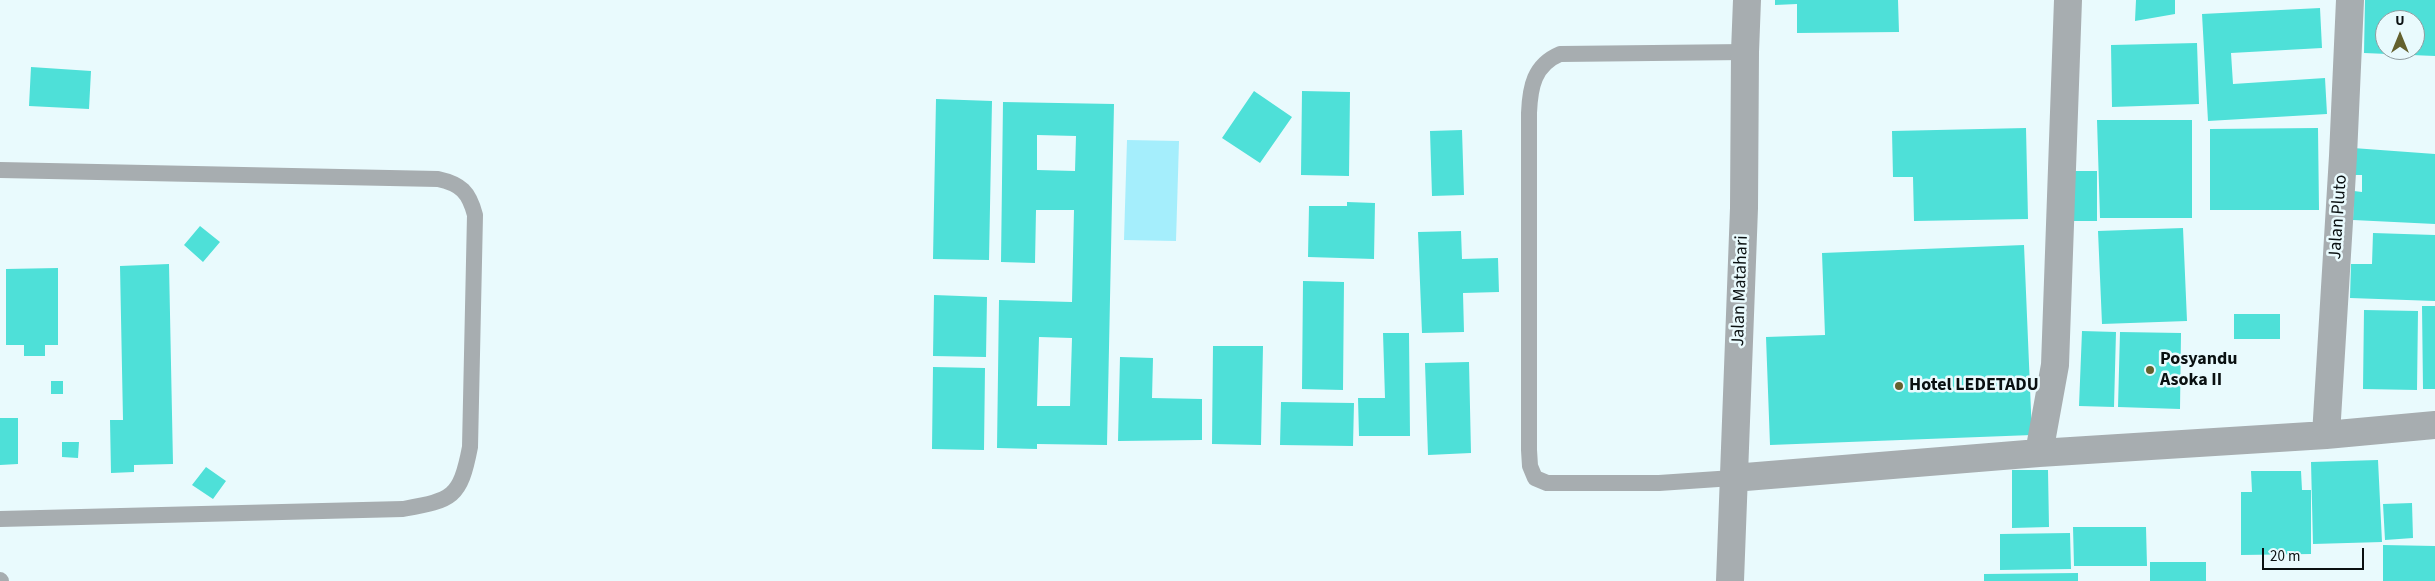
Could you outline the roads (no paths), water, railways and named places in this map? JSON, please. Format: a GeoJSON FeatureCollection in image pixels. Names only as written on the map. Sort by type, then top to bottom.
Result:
{"type":"FeatureCollection","features":[{"type":"Feature","properties":{"kind":"street","name":"Jalan Matahari"},"geometry":{"type":"LineString","coordinates":[[1730,581],[1744,208],[1744,52],[1747,0]]}},
{"type":"Feature","properties":{"kind":"street"},"geometry":{"type":"LineString","coordinates":[[2039,453],[2055,365],[2068,0]]}},
{"type":"Feature","properties":{"kind":"street","name":"Jalan Pluto"},"geometry":{"type":"LineString","coordinates":[[2326,434],[2343,156],[2350,0]]}},
{"type":"Feature","properties":{"kind":"street"},"geometry":{"type":"LineString","coordinates":[[1733,478],[2039,453],[2435,425]]}},
{"type":"Feature","properties":{"kind":"lane"},"geometry":{"type":"LineString","coordinates":[[1733,478],[1660,482],[1548,482],[1535,478],[1530,466],[1529,450],[1531,294],[1529,113],[1532,83],[1543,63],[1560,54],[1744,52]]}},
{"type":"Feature","properties":{"kind":"lane"},"geometry":{"type":"LineString","coordinates":[[0,170],[438,179],[451,182],[465,191],[472,200],[475,215],[470,447],[465,475],[453,493],[441,502],[403,509],[0,519]]}},
{"type":"Feature","properties":{"kind":"place","name":"Posyandu Asoka II"},"geometry":{"type":"Point","coordinates":[2150,370]}},
{"type":"Feature","properties":{"kind":"place","name":"Hotel LEDETADU"},"geometry":{"type":"Point","coordinates":[1899,386]}}]}
